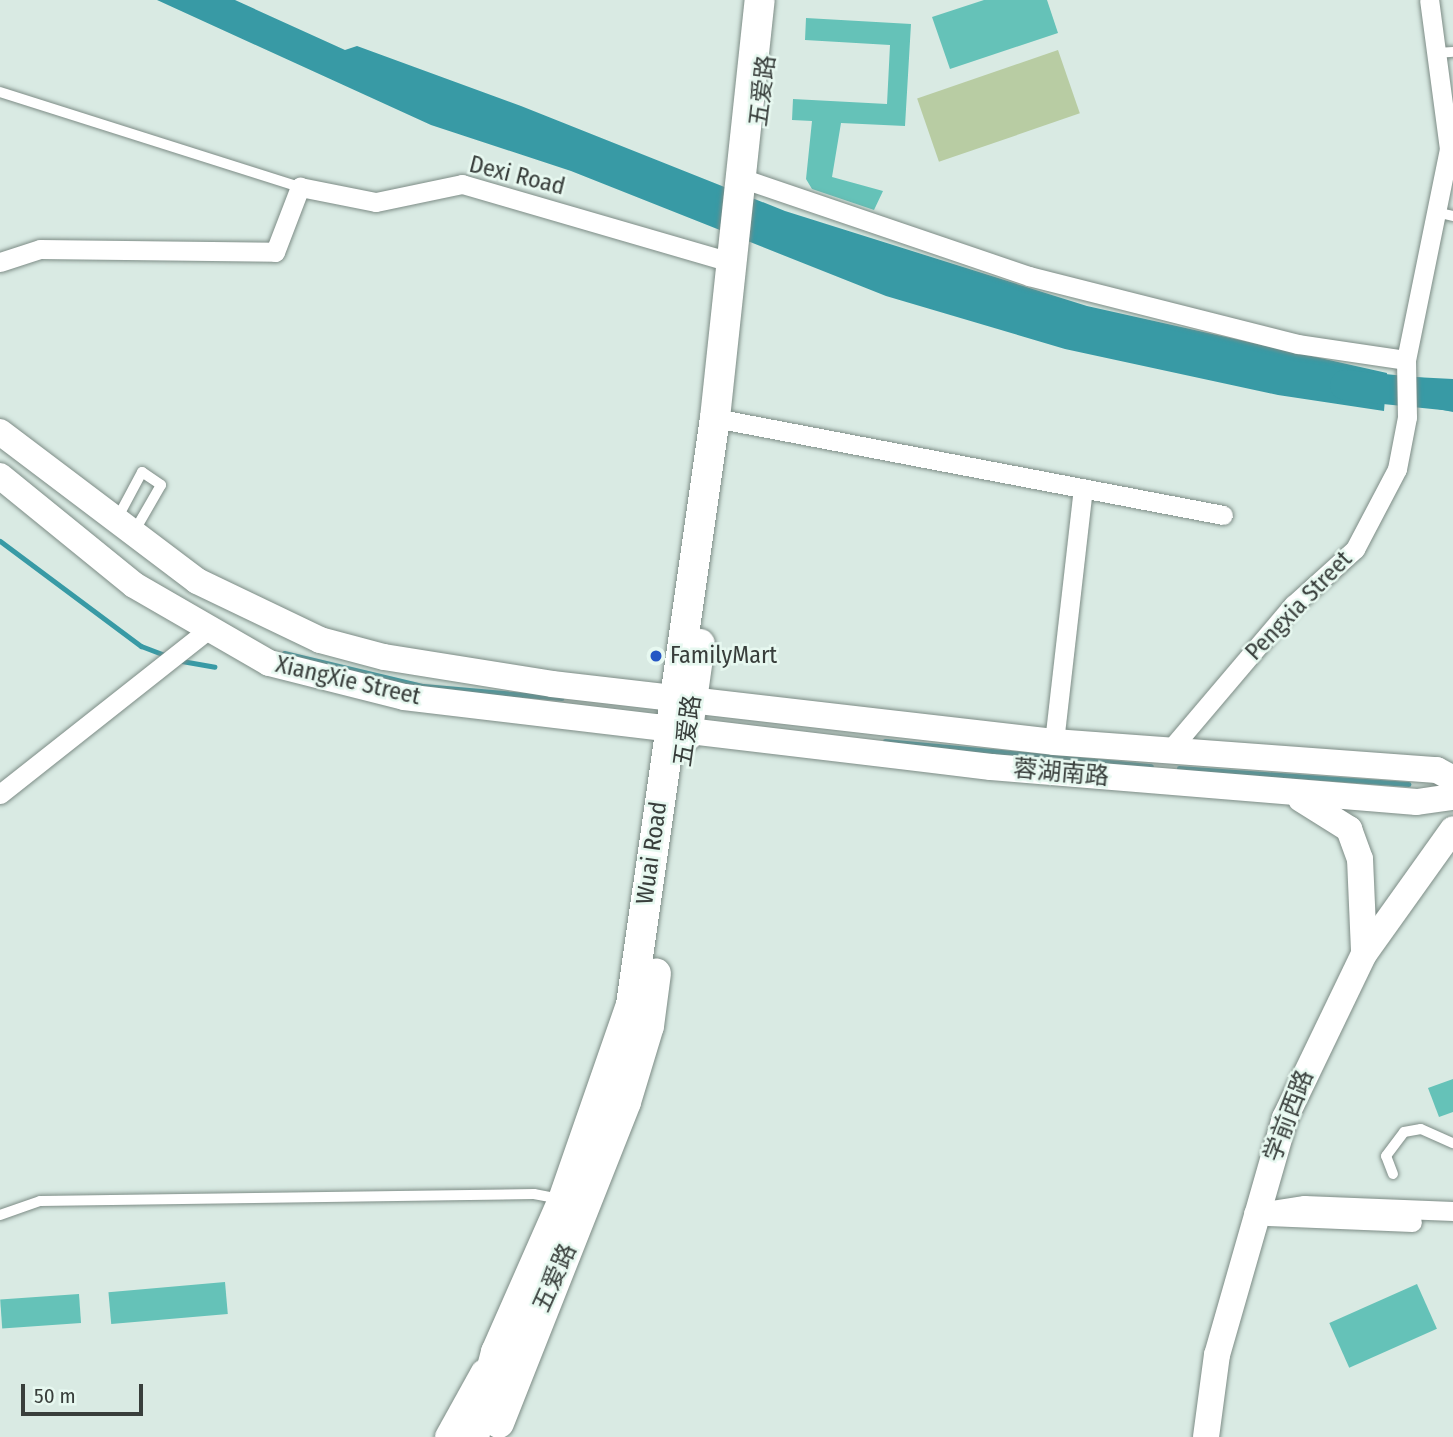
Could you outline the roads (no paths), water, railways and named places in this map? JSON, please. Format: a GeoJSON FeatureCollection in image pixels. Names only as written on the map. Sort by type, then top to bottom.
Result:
{"type":"FeatureCollection","features":[{"type":"Feature","properties":{"kind":"main road"},"geometry":{"type":"LineString","coordinates":[[746,179],[760,0]]}},
{"type":"Feature","properties":{"kind":"main road","name":"五爱路"},"geometry":{"type":"LineString","coordinates":[[746,179],[774,0]]}},
{"type":"Feature","properties":{"kind":"main road","name":"Wuai Road"},"geometry":{"type":"LineString","coordinates":[[474,1437],[496,1352],[563,1200],[631,1004],[678,732],[722,420],[736,252],[746,179]]}},
{"type":"Feature","properties":{"kind":"main road"},"geometry":{"type":"LineString","coordinates":[[0,432],[123,530]]}},
{"type":"Feature","properties":{"kind":"main road","name":"XiangXie Street"},"geometry":{"type":"LineString","coordinates":[[0,476],[199,635],[269,663],[404,697],[678,732]]}},
{"type":"Feature","properties":{"kind":"main road","name":"蓉湖南路"},"geometry":{"type":"LineString","coordinates":[[123,530],[255,613],[320,640],[552,684],[1054,742],[1437,770],[1453,779]]}},
{"type":"Feature","properties":{"kind":"main road","name":"五爱路"},"geometry":{"type":"LineString","coordinates":[[495,1437],[508,1386],[585,1209],[649,1026],[678,732]]}},
{"type":"Feature","properties":{"kind":"main road","name":"蓉湖南路"},"geometry":{"type":"LineString","coordinates":[[678,732],[1287,793],[1417,802],[1453,797]]}},
{"type":"Feature","properties":{"kind":"main road"},"geometry":{"type":"LineString","coordinates":[[1164,781],[1169,751]]}},
{"type":"Feature","properties":{"kind":"main road"},"geometry":{"type":"LineString","coordinates":[[1287,793],[1349,829],[1360,859],[1364,954]]}},
{"type":"Feature","properties":{"kind":"main road","name":"学前西路"},"geometry":{"type":"LineString","coordinates":[[1206,1437],[1217,1355],[1253,1213],[1285,1118],[1364,954],[1453,830]]}},
{"type":"Feature","properties":{"kind":"main road"},"geometry":{"type":"LineString","coordinates":[[448,1437],[496,1352]]}},
{"type":"Feature","properties":{"kind":"main road"},"geometry":{"type":"LineString","coordinates":[[508,1386],[510,1437]]}},
{"type":"Feature","properties":{"kind":"street","name":"Pengxia Street"},"geometry":{"type":"LineString","coordinates":[[1169,751],[1293,605],[1355,549],[1397,468],[1407,417],[1406,360],[1447,215],[1449,149],[1445,53],[1429,0]]}},
{"type":"Feature","properties":{"kind":"street"},"geometry":{"type":"LineString","coordinates":[[746,179],[1030,276],[1298,344],[1406,360]]}},
{"type":"Feature","properties":{"kind":"street","name":"Dexi Road"},"geometry":{"type":"LineString","coordinates":[[300,187],[376,202],[462,184],[736,252]]}},
{"type":"Feature","properties":{"kind":"street"},"geometry":{"type":"LineString","coordinates":[[0,262],[40,249],[275,252],[300,187]]}},
{"type":"Feature","properties":{"kind":"street"},"geometry":{"type":"LineString","coordinates":[[722,420],[1223,515]]}},
{"type":"Feature","properties":{"kind":"street"},"geometry":{"type":"LineString","coordinates":[[1054,742],[1083,489]]}},
{"type":"Feature","properties":{"kind":"street"},"geometry":{"type":"LineString","coordinates":[[0,794],[199,635]]}},
{"type":"Feature","properties":{"kind":"street"},"geometry":{"type":"LineString","coordinates":[[1253,1213],[1304,1205],[1453,1211]]}},
{"type":"Feature","properties":{"kind":"street"},"geometry":{"type":"LineString","coordinates":[[1253,1213],[1296,1221],[1453,1222]]}},
{"type":"Feature","properties":{"kind":"lane"},"geometry":{"type":"LineString","coordinates":[[0,92],[300,187]]}},
{"type":"Feature","properties":{"kind":"lane"},"geometry":{"type":"LineString","coordinates":[[142,472],[161,485],[123,530],[142,472]]}},
{"type":"Feature","properties":{"kind":"lane"},"geometry":{"type":"LineString","coordinates":[[1393,1174],[1386,1156],[1404,1132],[1421,1129],[1453,1143]]}},
{"type":"Feature","properties":{"kind":"lane"},"geometry":{"type":"LineString","coordinates":[[0,1215],[40,1201],[534,1194],[563,1200]]}},
{"type":"Feature","properties":{"kind":"water"},"geometry":{"type":"Polygon","coordinates":[[[157,0],[235,0],[345,50],[357,46],[521,106],[785,211],[1087,306],[1387,373],[1384,411],[1278,395],[1065,349],[886,296],[571,171],[431,125],[157,0]]]}},
{"type":"Feature","properties":{"kind":"water"},"geometry":{"type":"Polygon","coordinates":[[[1414,377],[1453,379],[1453,412],[1413,404],[1414,377]]]}},
{"type":"Feature","properties":{"kind":"waterway"},"geometry":{"type":"LineString","coordinates":[[1345,385],[1453,396]]}},
{"type":"Feature","properties":{"kind":"waterway"},"geometry":{"type":"LineString","coordinates":[[0,541],[141,646],[167,656]]}},
{"type":"Feature","properties":{"kind":"waterway"},"geometry":{"type":"LineString","coordinates":[[284,653],[423,686],[561,698]]}},
{"type":"Feature","properties":{"kind":"waterway"},"geometry":{"type":"LineString","coordinates":[[176,660],[214,667]]}},
{"type":"Feature","properties":{"kind":"waterway"},"geometry":{"type":"LineString","coordinates":[[885,741],[1151,766]]}},
{"type":"Feature","properties":{"kind":"waterway"},"geometry":{"type":"LineString","coordinates":[[1179,768],[1408,784]]}},
{"type":"Feature","properties":{"kind":"place","name":"FamilyMart"},"geometry":{"type":"Point","coordinates":[656,656]}}]}
